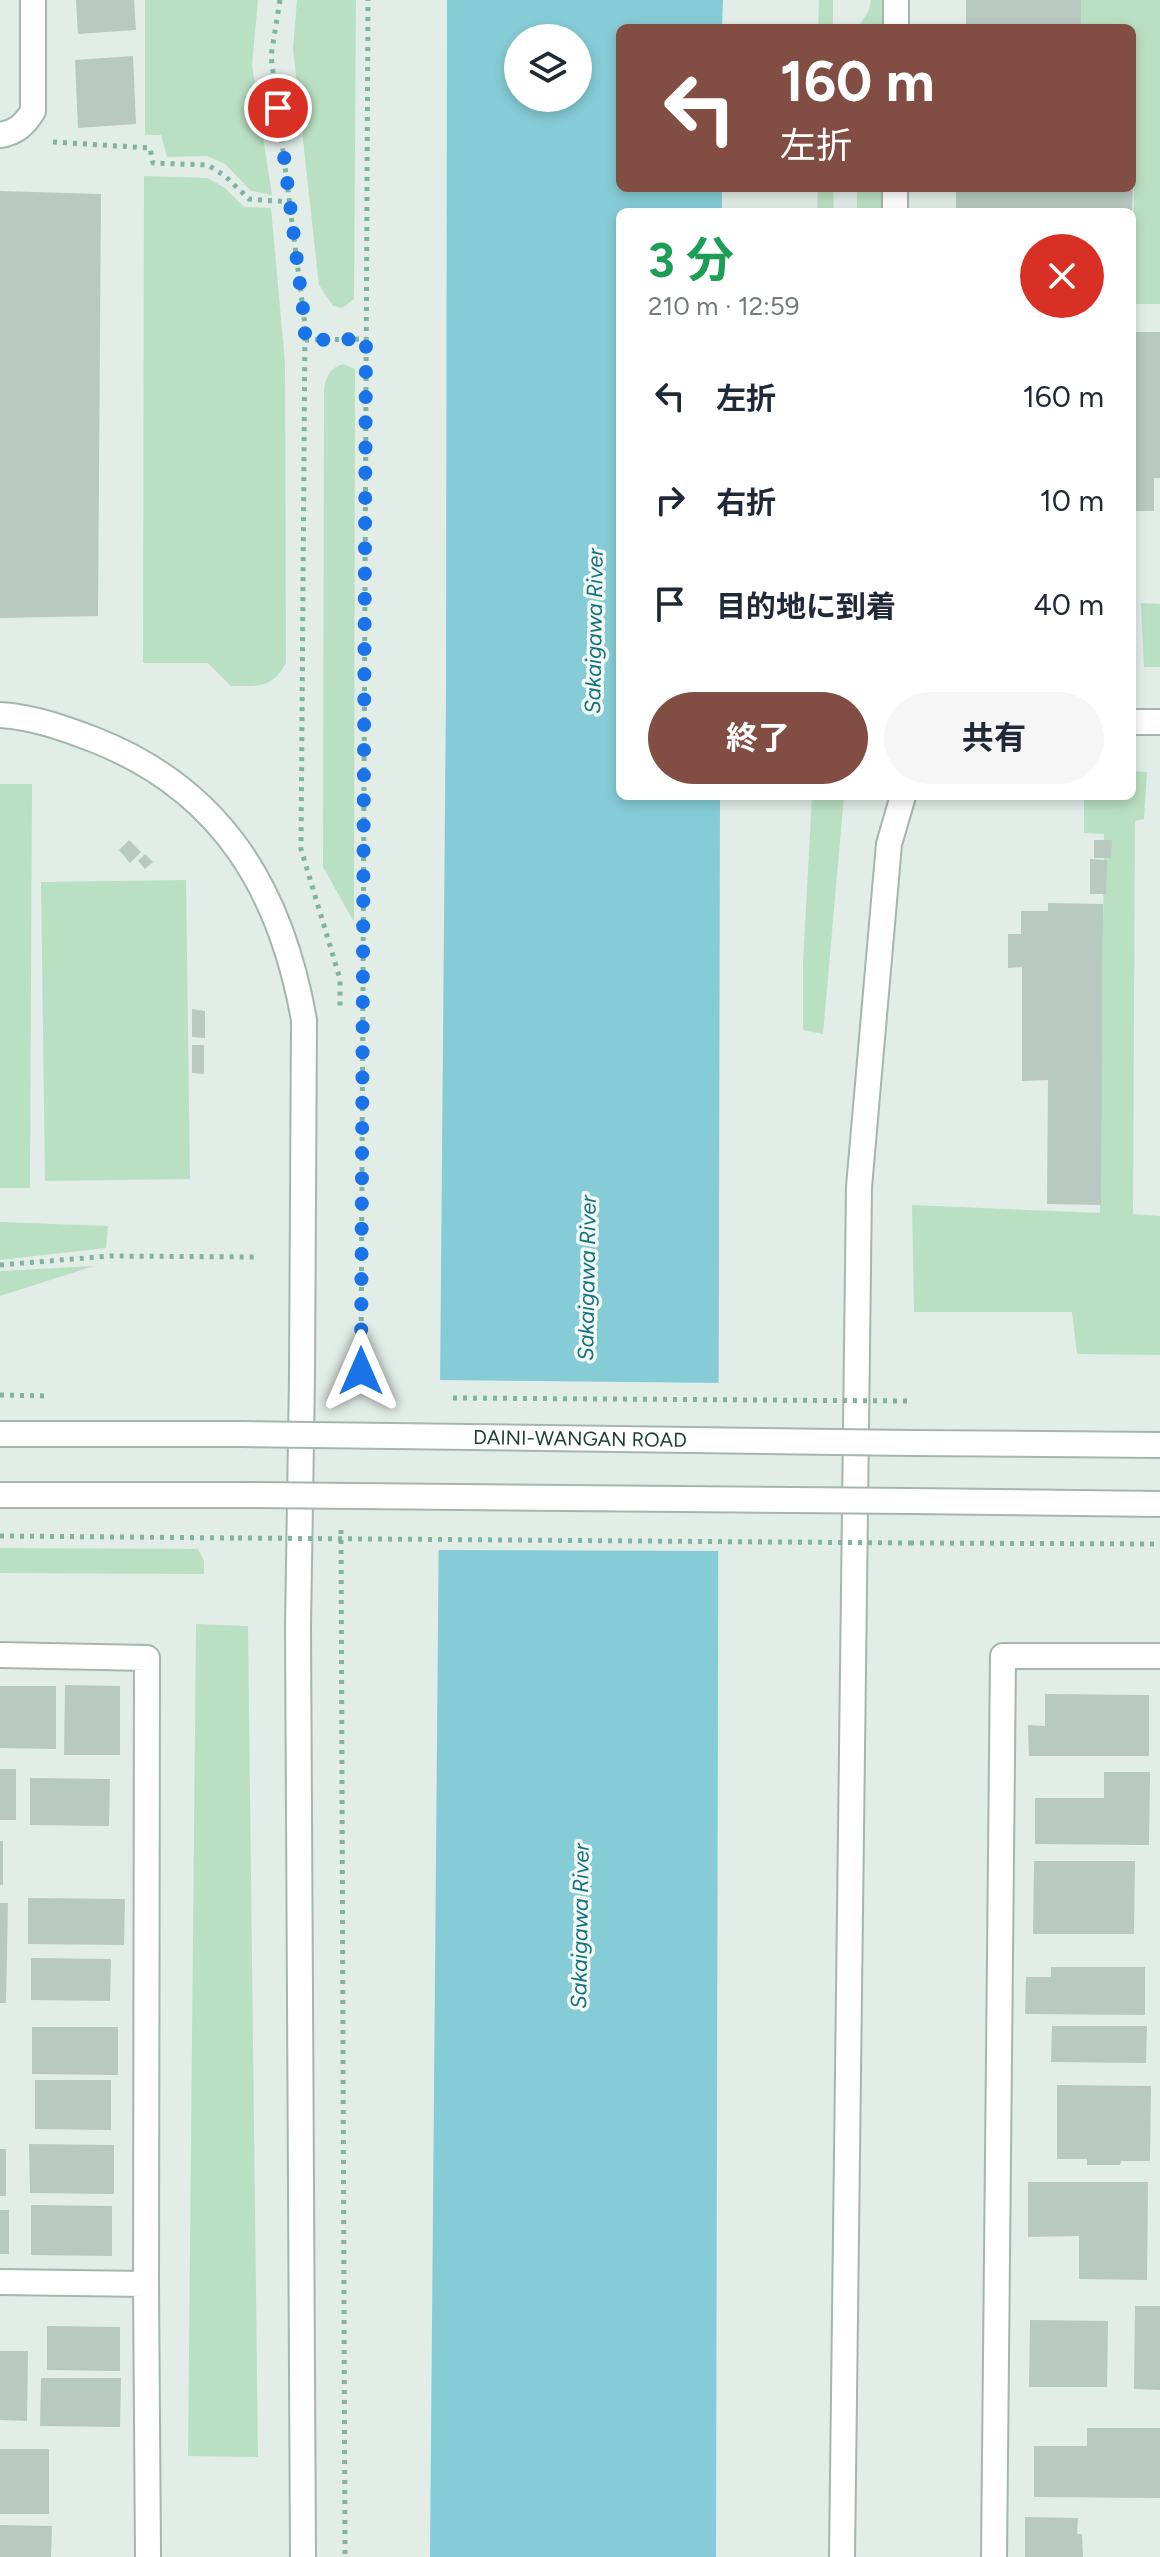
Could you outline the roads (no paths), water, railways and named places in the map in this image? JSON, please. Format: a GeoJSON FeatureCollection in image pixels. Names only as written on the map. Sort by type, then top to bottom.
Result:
{"type":"FeatureCollection","features":[{"type":"Feature","properties":{"kind":"street"},"geometry":{"type":"LineString","coordinates":[[0,135],[25,125],[33,111],[33,0]]}},
{"type":"Feature","properties":{"kind":"street"},"geometry":{"type":"LineString","coordinates":[[896,0],[896,24]]}},
{"type":"Feature","properties":{"kind":"street"},"geometry":{"type":"LineString","coordinates":[[0,715],[63,727],[116,748],[160,773],[207,812],[242,852],[267,893],[296,977],[304,1020],[298,1627],[303,2557]]}},
{"type":"Feature","properties":{"kind":"street"},"geometry":{"type":"LineString","coordinates":[[1136,722],[1160,722]]}},
{"type":"Feature","properties":{"kind":"street"},"geometry":{"type":"LineString","coordinates":[[842,2557],[859,1187],[889,844],[902,800]]}},
{"type":"Feature","properties":{"kind":"street","name":"DAINI-WANGAN ROAD"},"geometry":{"type":"LineString","coordinates":[[0,1434],[1160,1445]]}},
{"type":"Feature","properties":{"kind":"street"},"geometry":{"type":"LineString","coordinates":[[0,1495],[1160,1504]]}},
{"type":"Feature","properties":{"kind":"street"},"geometry":{"type":"LineString","coordinates":[[0,1655],[147,1658],[148,2557]]}},
{"type":"Feature","properties":{"kind":"street"},"geometry":{"type":"LineString","coordinates":[[994,2557],[1003,1656],[1160,1656]]}},
{"type":"Feature","properties":{"kind":"street"},"geometry":{"type":"LineString","coordinates":[[0,2282],[146,2284]]}},
{"type":"Feature","properties":{"kind":"water","name":"Sakaigawa River"},"geometry":{"type":"Polygon","coordinates":[[[447,0],[723,0],[722,24],[616,24],[616,192],[722,192],[722,208],[616,208],[616,800],[720,800],[716,2557],[430,2557],[446,689],[447,0]]]}}]}
